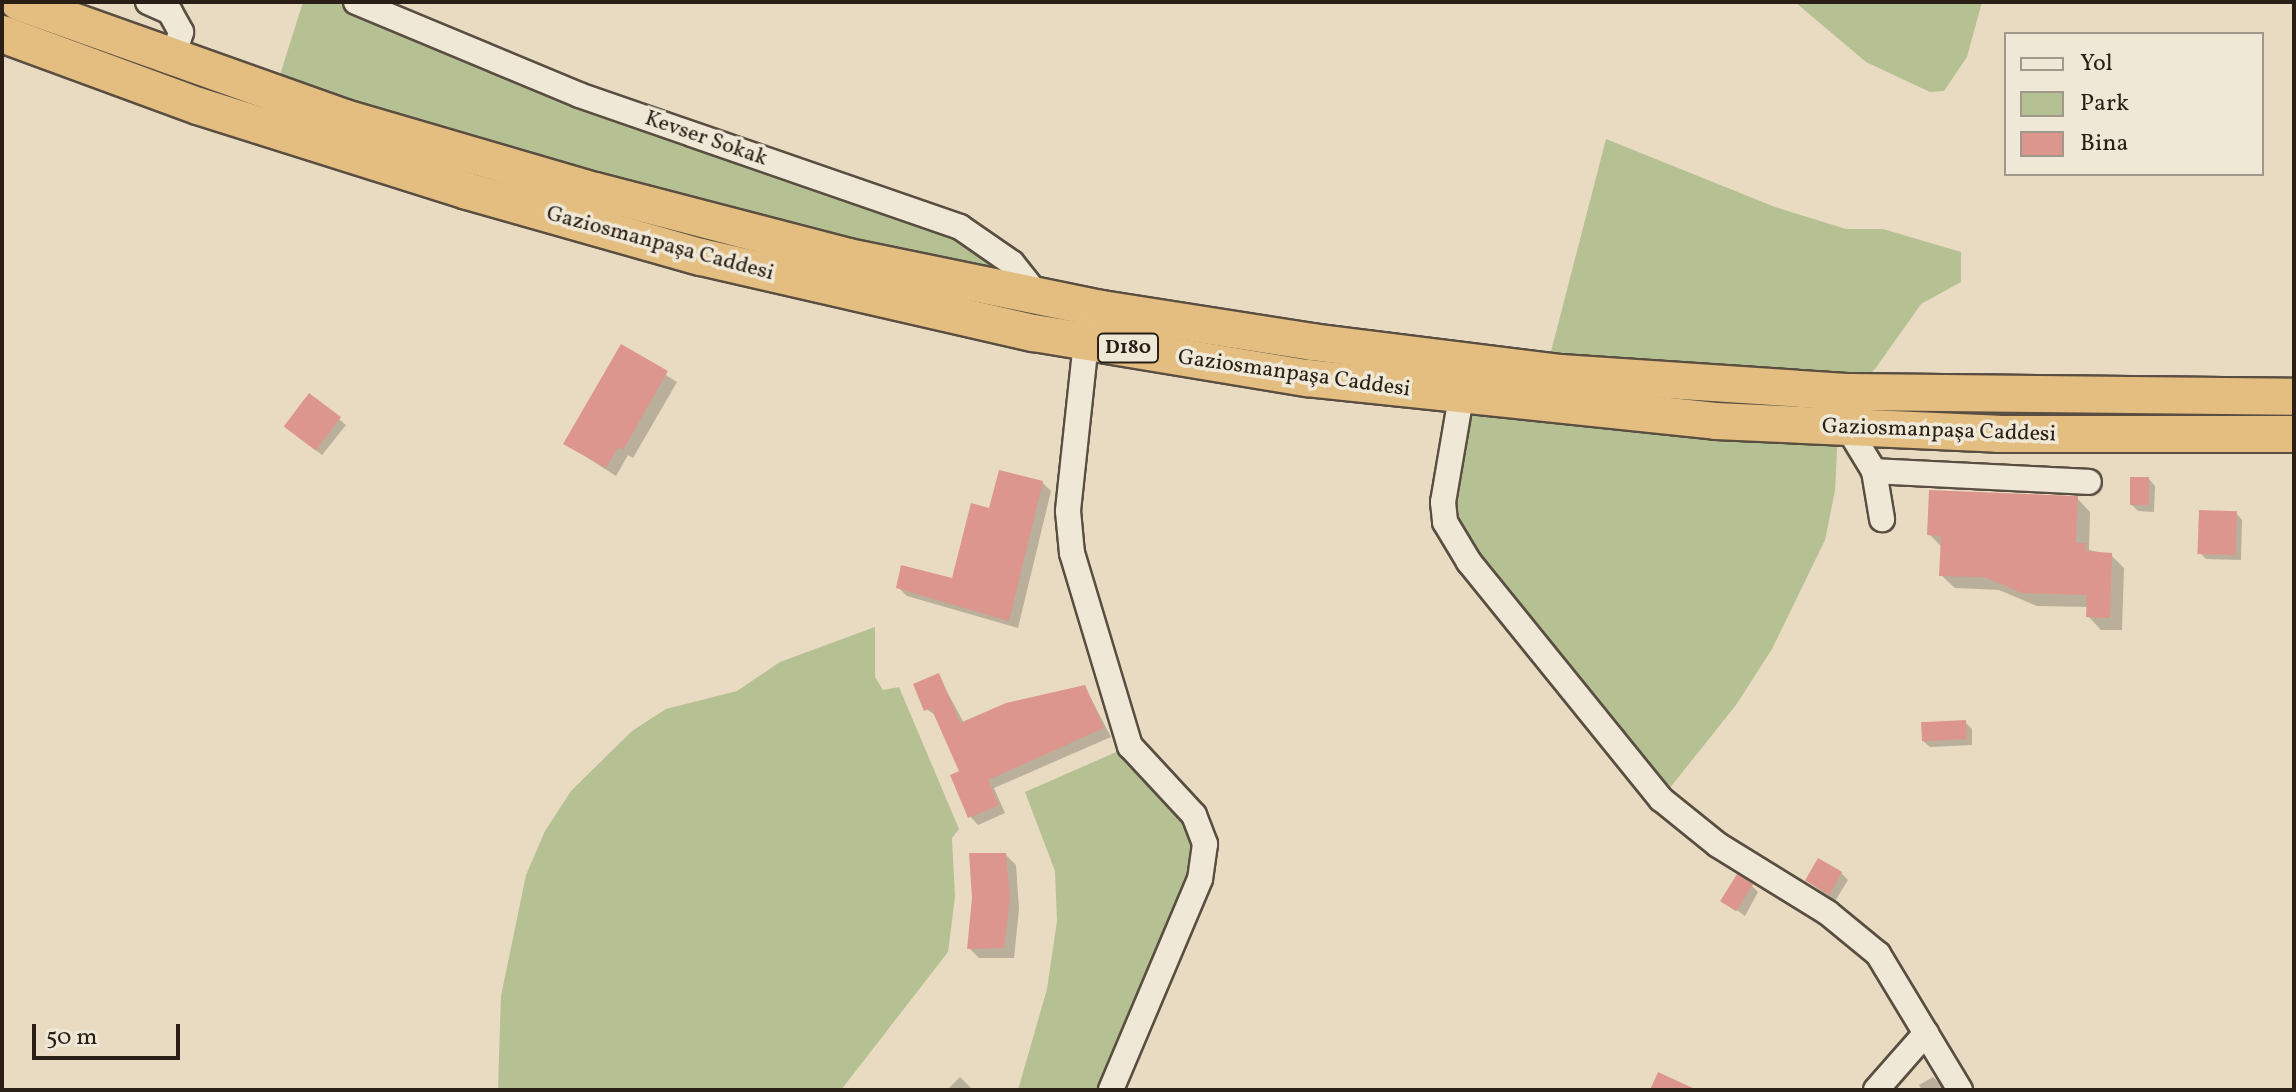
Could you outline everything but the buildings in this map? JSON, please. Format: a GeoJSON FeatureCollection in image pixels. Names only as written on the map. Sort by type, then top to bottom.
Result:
{"type":"FeatureCollection","features":[{"type":"Feature","properties":{"kind":"highway","name":"Gaziosmanpaşa Caddesi"},"geometry":{"type":"LineString","coordinates":[[40,5],[173,59],[345,118],[595,191],[848,257],[1039,297],[1312,342],[1561,373],[1850,392],[2294,397]]}},
{"type":"Feature","properties":{"kind":"highway","name":"Gaziosmanpaşa Caddesi"},"geometry":{"type":"LineString","coordinates":[[2,34],[333,151],[584,225],[836,290],[1086,342],[1461,397],[1849,430],[2294,434]]}},
{"type":"Feature","properties":{"kind":"street"},"geometry":{"type":"LineString","coordinates":[[148,2],[170,12],[181,32],[173,59]]}},
{"type":"Feature","properties":{"kind":"street","name":"Kevser Sokak"},"geometry":{"type":"LineString","coordinates":[[356,2],[579,95],[960,227],[998,250],[1039,297]]}},
{"type":"Feature","properties":{"kind":"street"},"geometry":{"type":"LineString","coordinates":[[1086,342],[1068,511],[1072,553],[1126,736],[1142,761],[1194,815],[1205,844],[1200,879],[1111,1090]]}},
{"type":"Feature","properties":{"kind":"street"},"geometry":{"type":"LineString","coordinates":[[1461,397],[1443,502],[1445,522],[1469,562],[1661,799],[1718,845],[1865,941],[1891,969],[1960,1090]]}},
{"type":"Feature","properties":{"kind":"street"},"geometry":{"type":"LineString","coordinates":[[1849,430],[1874,471],[1882,519]]}},
{"type":"Feature","properties":{"kind":"street"},"geometry":{"type":"LineString","coordinates":[[1874,471],[2089,482]]}},
{"type":"Feature","properties":{"kind":"street"},"geometry":{"type":"LineString","coordinates":[[1876,1090],[1926,1033]]}},
{"type":"Feature","properties":{"kind":"green space"},"geometry":{"type":"Polygon","coordinates":[[[303,2],[356,2],[960,227],[1039,297],[274,94],[303,2]]]}},
{"type":"Feature","properties":{"kind":"green space"},"geometry":{"type":"Polygon","coordinates":[[[1795,2],[1982,2],[1967,57],[1944,91],[1930,92],[1866,62],[1795,2]]]}},
{"type":"Feature","properties":{"kind":"green space"},"geometry":{"type":"Polygon","coordinates":[[[1606,139],[1775,207],[1846,229],[1883,229],[1961,252],[1961,282],[1921,304],[1875,369],[1850,392],[1546,371],[1606,139]]]}},
{"type":"Feature","properties":{"kind":"green space"},"geometry":{"type":"Polygon","coordinates":[[[1461,397],[1838,429],[1835,491],[1825,540],[1772,649],[1736,705],[1661,799],[1469,562],[1443,502],[1461,397]]]}},
{"type":"Feature","properties":{"kind":"green space"},"geometry":{"type":"Polygon","coordinates":[[[875,627],[875,677],[883,690],[899,687],[959,829],[952,838],[955,897],[948,952],[841,1090],[498,1090],[501,996],[526,875],[545,831],[571,791],[632,731],[666,709],[737,691],[780,662],[875,627]]]}},
{"type":"Feature","properties":{"kind":"green space"},"geometry":{"type":"Polygon","coordinates":[[[1130,746],[1205,844],[1111,1090],[1018,1090],[1047,989],[1057,921],[1055,871],[1025,792],[1130,746]]]}}]}
